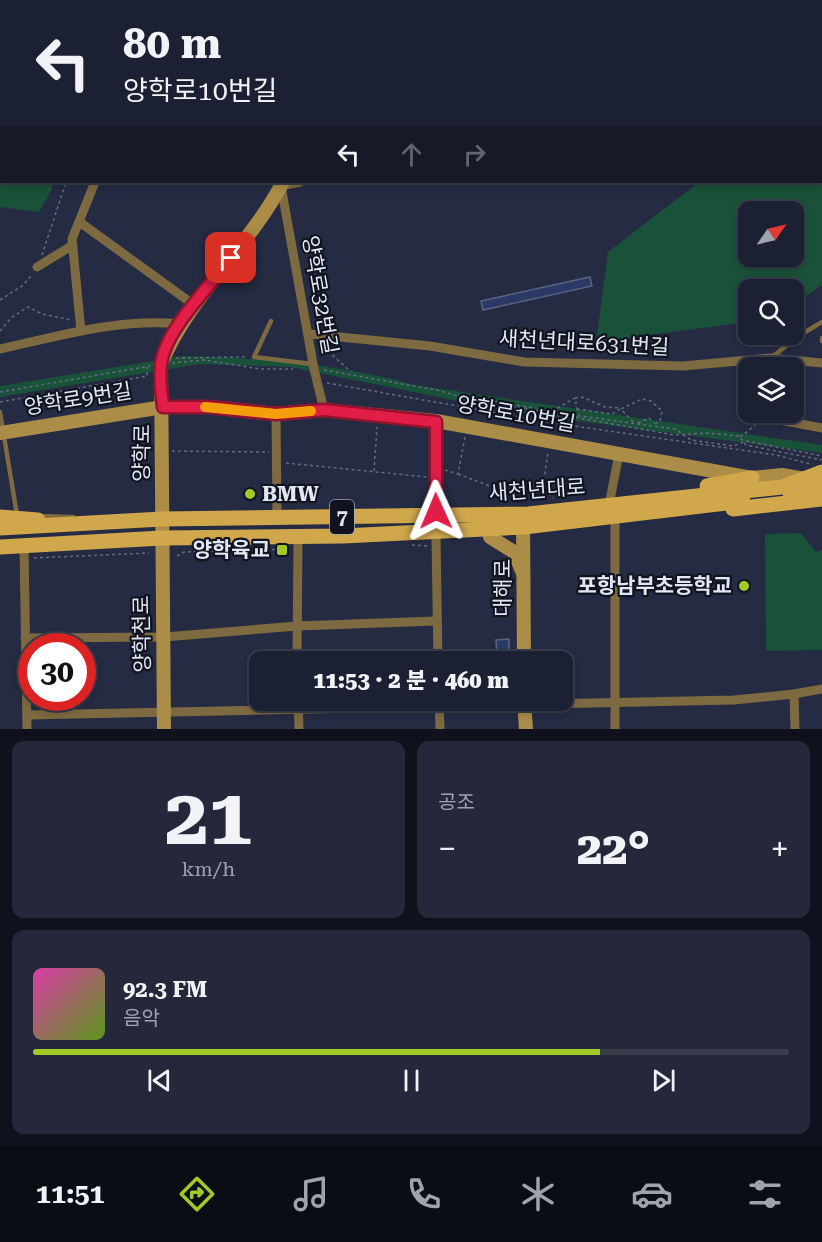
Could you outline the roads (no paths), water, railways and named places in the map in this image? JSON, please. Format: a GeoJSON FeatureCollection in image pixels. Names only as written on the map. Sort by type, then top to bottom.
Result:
{"type":"FeatureCollection","features":[{"type":"Feature","properties":{"kind":"main road","name":"양학로"},"geometry":{"type":"LineString","coordinates":[[162,538],[163,407],[157,363],[180,324],[260,219],[282,184]]}},
{"type":"Feature","properties":{"kind":"main road","name":"양학로10번길"},"geometry":{"type":"LineString","coordinates":[[163,407],[209,407],[276,414],[324,410],[436,422],[759,477],[782,475],[822,481]]}},
{"type":"Feature","properties":{"kind":"main road","name":"양학로9번길"},"geometry":{"type":"LineString","coordinates":[[2,433],[163,407]]}},
{"type":"Feature","properties":{"kind":"main road"},"geometry":{"type":"LineString","coordinates":[[408,534],[422,538],[490,537],[524,522],[538,508],[610,500],[759,477],[775,484],[780,505]]}},
{"type":"Feature","properties":{"kind":"main road","name":"새천년대로"},"geometry":{"type":"LineString","coordinates":[[0,547],[24,553],[162,538],[408,534],[699,501],[822,481]]}},
{"type":"Feature","properties":{"kind":"main road"},"geometry":{"type":"LineString","coordinates":[[524,522],[615,524],[822,499]]}},
{"type":"Feature","properties":{"kind":"main road","name":"새천년대로"},"geometry":{"type":"LineString","coordinates":[[0,528],[162,519],[436,515],[524,522]]}},
{"type":"Feature","properties":{"kind":"main road"},"geometry":{"type":"LineString","coordinates":[[0,516],[95,524]]}},
{"type":"Feature","properties":{"kind":"main road","name":"대해로"},"geometry":{"type":"LineString","coordinates":[[524,522],[524,651]]}},
{"type":"Feature","properties":{"kind":"main road"},"geometry":{"type":"LineString","coordinates":[[490,537],[514,552],[524,576]]}},
{"type":"Feature","properties":{"kind":"main road","name":"양학천로"},"geometry":{"type":"LineString","coordinates":[[162,538],[164,729]]}},
{"type":"Feature","properties":{"kind":"main road"},"geometry":{"type":"LineString","coordinates":[[525,711],[526,729]]}},
{"type":"Feature","properties":{"kind":"street"},"geometry":{"type":"LineString","coordinates":[[81,326],[72,239],[81,223],[95,183]]}},
{"type":"Feature","properties":{"kind":"street","name":"양학로32번길"},"geometry":{"type":"LineString","coordinates":[[282,184],[324,410]]}},
{"type":"Feature","properties":{"kind":"street"},"geometry":{"type":"LineString","coordinates":[[81,223],[194,305]]}},
{"type":"Feature","properties":{"kind":"street"},"geometry":{"type":"LineString","coordinates":[[37,267],[73,245]]}},
{"type":"Feature","properties":{"kind":"street"},"geometry":{"type":"LineString","coordinates":[[0,349],[81,326],[148,321],[180,324]]}},
{"type":"Feature","properties":{"kind":"street","name":"새천년대로631번길"},"geometry":{"type":"LineString","coordinates":[[310,334],[430,346],[524,362],[683,366],[738,364]]}},
{"type":"Feature","properties":{"kind":"street","name":"새천년대로631번길"},"geometry":{"type":"LineString","coordinates":[[804,363],[822,363]]}},
{"type":"Feature","properties":{"kind":"street"},"geometry":{"type":"LineString","coordinates":[[276,414],[278,518]]}},
{"type":"Feature","properties":{"kind":"street"},"geometry":{"type":"LineString","coordinates":[[436,422],[436,515]]}},
{"type":"Feature","properties":{"kind":"street"},"geometry":{"type":"LineString","coordinates":[[798,423],[822,429]]}},
{"type":"Feature","properties":{"kind":"street"},"geometry":{"type":"LineString","coordinates":[[610,500],[619,454]]}},
{"type":"Feature","properties":{"kind":"street"},"geometry":{"type":"LineString","coordinates":[[615,524],[615,729]]}},
{"type":"Feature","properties":{"kind":"street"},"geometry":{"type":"LineString","coordinates":[[297,651],[298,537]]}},
{"type":"Feature","properties":{"kind":"street"},"geometry":{"type":"LineString","coordinates":[[436,538],[437,651]]}},
{"type":"Feature","properties":{"kind":"street"},"geometry":{"type":"LineString","coordinates":[[24,553],[25,633]]}},
{"type":"Feature","properties":{"kind":"street"},"geometry":{"type":"LineString","coordinates":[[96,637],[164,637],[297,626],[436,621]]}},
{"type":"Feature","properties":{"kind":"street"},"geometry":{"type":"LineString","coordinates":[[573,701],[734,700],[794,694],[822,688]]}},
{"type":"Feature","properties":{"kind":"street"},"geometry":{"type":"LineString","coordinates":[[794,694],[795,729]]}},
{"type":"Feature","properties":{"kind":"street"},"geometry":{"type":"LineString","coordinates":[[27,715],[164,713],[249,708]]}},
{"type":"Feature","properties":{"kind":"street"},"geometry":{"type":"LineString","coordinates":[[27,711],[27,729]]}},
{"type":"Feature","properties":{"kind":"street"},"geometry":{"type":"LineString","coordinates":[[298,711],[299,729]]}},
{"type":"Feature","properties":{"kind":"street"},"geometry":{"type":"LineString","coordinates":[[439,711],[440,729]]}},
{"type":"Feature","properties":{"kind":"lane"},"geometry":{"type":"LineString","coordinates":[[271,321],[254,357],[314,366]]}},
{"type":"Feature","properties":{"kind":"lane"},"geometry":{"type":"LineString","coordinates":[[777,357],[797,336],[822,322]]}},
{"type":"Feature","properties":{"kind":"lane"},"geometry":{"type":"LineString","coordinates":[[0,412],[17,515]]}},
{"type":"Feature","properties":{"kind":"lane"},"geometry":{"type":"LineString","coordinates":[[0,516],[79,517],[95,524]]}},
{"type":"Feature","properties":{"kind":"place","name":"BMW"},"geometry":{"type":"Point","coordinates":[250,494]}},
{"type":"Feature","properties":{"kind":"place","name":"양학육교"},"geometry":{"type":"Point","coordinates":[282,550]}},
{"type":"Feature","properties":{"kind":"place","name":"포항남부초등학교"},"geometry":{"type":"Point","coordinates":[744,586]}}]}
